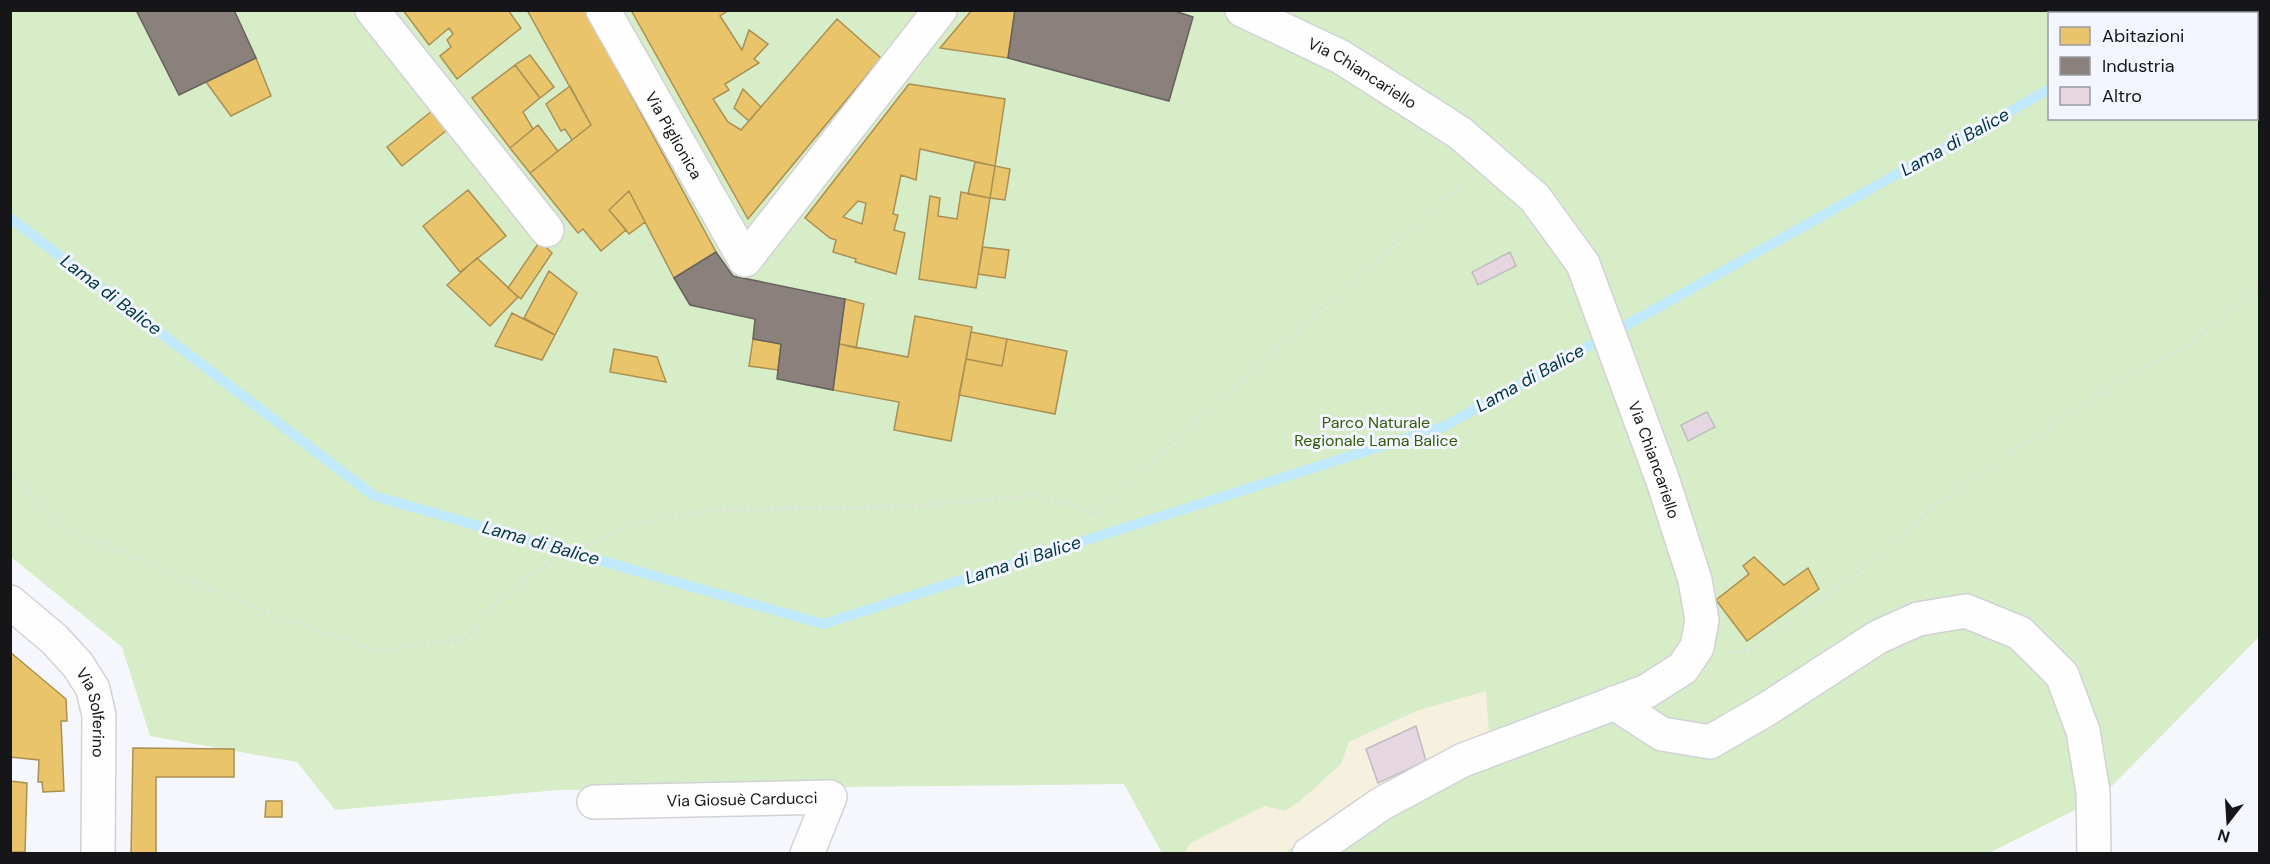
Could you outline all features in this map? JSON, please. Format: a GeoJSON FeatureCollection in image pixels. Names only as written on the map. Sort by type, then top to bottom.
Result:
{"type":"FeatureCollection","features":[{"type":"Feature","properties":{"kind":"street"},"geometry":{"type":"LineString","coordinates":[[372,10],[547,230]]}},
{"type":"Feature","properties":{"kind":"street","name":"Via Piglionica"},"geometry":{"type":"LineString","coordinates":[[603,10],[745,260],[940,10]]}},
{"type":"Feature","properties":{"kind":"street","name":"Via Chiancariello"},"geometry":{"type":"LineString","coordinates":[[1242,10],[1341,57],[1460,133],[1535,198],[1583,264],[1663,481],[1695,580],[1702,620],[1697,647],[1683,668],[1647,691],[1463,760],[1381,804],[1309,854]]}},
{"type":"Feature","properties":{"kind":"street","name":"Via Solferino"},"geometry":{"type":"LineString","coordinates":[[10,602],[54,639],[78,665],[93,689],[99,716],[98,854]]}},
{"type":"Feature","properties":{"kind":"street"},"geometry":{"type":"LineString","coordinates":[[1614,702],[1662,734],[1710,742],[1767,709],[1878,637],[1918,619],[1965,611],[2020,633],[2062,675],[2083,731],[2092,792],[2094,854]]}},
{"type":"Feature","properties":{"kind":"street"},"geometry":{"type":"LineString","coordinates":[[10,629],[54,639]]}},
{"type":"Feature","properties":{"kind":"street","name":"Via Giosuè Carducci"},"geometry":{"type":"LineString","coordinates":[[594,802],[830,797],[807,854]]}},
{"type":"Feature","properties":{"kind":"path"},"geometry":{"type":"LineString","coordinates":[[10,472],[63,527],[209,589],[377,651],[466,639],[498,601],[552,560],[634,524],[713,510],[913,506],[1038,495],[1093,514],[1490,159]]}},
{"type":"Feature","properties":{"kind":"path"},"geometry":{"type":"LineString","coordinates":[[1697,647],[1719,656],[1751,649],[1831,593],[1960,487],[2098,395],[2194,341],[2259,285]]}},
{"type":"Feature","properties":{"kind":"green space","name":"Parco Naturale Regionale Lama Balice"},"geometry":{"type":"Polygon","coordinates":[[[10,11],[2259,11],[2259,637],[2101,797],[1989,853],[1162,853],[1124,784],[559,790],[335,810],[297,762],[150,736],[122,647],[11,557],[10,11]]]}},
{"type":"Feature","properties":{"kind":"sand"},"geometry":{"type":"Polygon","coordinates":[[[1486,691],[1489,734],[1308,836],[1285,853],[1183,854],[1191,843],[1265,806],[1285,811],[1299,802],[1341,764],[1349,742],[1416,711],[1486,691]]]}},
{"type":"Feature","properties":{"kind":"building: Abitazioni"},"geometry":{"type":"Polygon","coordinates":[[[403,10],[508,10],[521,28],[457,79],[440,56],[451,47],[447,40],[453,34],[449,28],[429,45],[403,10]]]}},
{"type":"Feature","properties":{"kind":"building: Abitazioni"},"geometry":{"type":"Polygon","coordinates":[[[527,10],[585,10],[716,252],[674,278],[629,191],[609,210],[626,230],[601,251],[583,229],[578,233],[530,173],[591,125],[527,10]]]}},
{"type":"Feature","properties":{"kind":"building: Abitazioni"},"geometry":{"type":"Polygon","coordinates":[[[631,10],[729,10],[720,16],[742,50],[749,30],[768,44],[754,59],[759,63],[725,84],[729,90],[713,99],[728,122],[741,130],[837,19],[881,58],[748,219],[631,10]]]}},
{"type":"Feature","properties":{"kind":"building: Abitazioni"},"geometry":{"type":"Polygon","coordinates":[[[972,10],[1015,10],[1008,58],[940,48],[972,10]]]}},
{"type":"Feature","properties":{"kind":"building: Abitazioni"},"geometry":{"type":"Polygon","coordinates":[[[530,55],[554,87],[540,98],[515,65],[530,55]]]}},
{"type":"Feature","properties":{"kind":"building: Abitazioni"},"geometry":{"type":"Polygon","coordinates":[[[256,58],[271,96],[231,116],[206,82],[256,58]]]}},
{"type":"Feature","properties":{"kind":"building: Abitazioni"},"geometry":{"type":"Polygon","coordinates":[[[515,65],[540,98],[523,112],[533,129],[510,148],[472,98],[515,65]]]}},
{"type":"Feature","properties":{"kind":"building: Abitazioni"},"geometry":{"type":"Polygon","coordinates":[[[909,84],[1005,99],[995,166],[920,149],[916,180],[901,175],[893,214],[898,215],[894,230],[905,233],[896,274],[855,262],[856,259],[833,252],[836,240],[830,238],[805,218],[909,84]],[[858,201],[843,217],[862,224],[866,203],[858,201]]]}},
{"type":"Feature","properties":{"kind":"building: Abitazioni"},"geometry":{"type":"Polygon","coordinates":[[[570,86],[591,125],[572,140],[565,129],[561,131],[546,104],[570,86]]]}},
{"type":"Feature","properties":{"kind":"building: Abitazioni"},"geometry":{"type":"Polygon","coordinates":[[[743,89],[761,107],[749,121],[734,108],[743,89]]]}},
{"type":"Feature","properties":{"kind":"building: Abitazioni"},"geometry":{"type":"Polygon","coordinates":[[[437,107],[452,126],[402,166],[387,147],[437,107]]]}},
{"type":"Feature","properties":{"kind":"building: Abitazioni"},"geometry":{"type":"Polygon","coordinates":[[[538,125],[558,151],[530,173],[510,148],[538,125]]]}},
{"type":"Feature","properties":{"kind":"building: Abitazioni"},"geometry":{"type":"Polygon","coordinates":[[[975,162],[995,166],[990,198],[968,194],[975,162]]]}},
{"type":"Feature","properties":{"kind":"building: Abitazioni"},"geometry":{"type":"Polygon","coordinates":[[[995,166],[1010,169],[1005,200],[990,198],[995,166]]]}},
{"type":"Feature","properties":{"kind":"building: Abitazioni"},"geometry":{"type":"Polygon","coordinates":[[[468,190],[506,236],[460,272],[423,226],[468,190]]]}},
{"type":"Feature","properties":{"kind":"building: Abitazioni"},"geometry":{"type":"Polygon","coordinates":[[[629,191],[645,222],[629,234],[609,210],[629,191]]]}},
{"type":"Feature","properties":{"kind":"building: Abitazioni"},"geometry":{"type":"Polygon","coordinates":[[[961,192],[990,198],[976,288],[919,279],[930,196],[940,198],[938,216],[957,219],[961,192]]]}},
{"type":"Feature","properties":{"kind":"building: Abitazioni"},"geometry":{"type":"Polygon","coordinates":[[[540,241],[552,253],[521,299],[508,288],[540,241]]]}},
{"type":"Feature","properties":{"kind":"building: Abitazioni"},"geometry":{"type":"Polygon","coordinates":[[[983,247],[1009,250],[1005,278],[978,274],[983,247]]]}},
{"type":"Feature","properties":{"kind":"building: Abitazioni"},"geometry":{"type":"Polygon","coordinates":[[[477,258],[518,297],[490,326],[447,285],[477,258]]]}},
{"type":"Feature","properties":{"kind":"building: Abitazioni"},"geometry":{"type":"Polygon","coordinates":[[[549,271],[577,293],[555,335],[524,318],[549,271]]]}},
{"type":"Feature","properties":{"kind":"building: Abitazioni"},"geometry":{"type":"Polygon","coordinates":[[[845,299],[864,304],[856,348],[839,344],[845,299]]]}},
{"type":"Feature","properties":{"kind":"building: Abitazioni"},"geometry":{"type":"Polygon","coordinates":[[[512,313],[555,335],[542,360],[495,346],[512,313]]]}},
{"type":"Feature","properties":{"kind":"building: Abitazioni"},"geometry":{"type":"Polygon","coordinates":[[[915,316],[972,327],[951,441],[894,430],[899,402],[833,390],[839,344],[908,357],[915,316]]]}},
{"type":"Feature","properties":{"kind":"building: Abitazioni"},"geometry":{"type":"Polygon","coordinates":[[[971,332],[1007,339],[1002,366],[966,359],[971,332]]]}},
{"type":"Feature","properties":{"kind":"building: Abitazioni"},"geometry":{"type":"Polygon","coordinates":[[[753,339],[781,344],[778,370],[749,366],[753,339]]]}},
{"type":"Feature","properties":{"kind":"building: Abitazioni"},"geometry":{"type":"Polygon","coordinates":[[[1007,339],[1067,351],[1055,414],[959,395],[966,359],[1002,366],[1007,339]]]}},
{"type":"Feature","properties":{"kind":"building: Abitazioni"},"geometry":{"type":"Polygon","coordinates":[[[614,349],[657,357],[666,382],[610,372],[614,349]]]}},
{"type":"Feature","properties":{"kind":"building: Abitazioni"},"geometry":{"type":"Polygon","coordinates":[[[1754,557],[1784,585],[1808,568],[1819,589],[1747,641],[1716,600],[1749,574],[1743,566],[1754,557]]]}},
{"type":"Feature","properties":{"kind":"building: Abitazioni"},"geometry":{"type":"Polygon","coordinates":[[[10,652],[66,699],[67,721],[61,721],[64,791],[43,792],[42,782],[38,782],[39,760],[10,757],[10,652]]]}},
{"type":"Feature","properties":{"kind":"building: Abitazioni"},"geometry":{"type":"Polygon","coordinates":[[[133,748],[234,749],[234,777],[156,777],[156,854],[131,854],[133,748]]]}},
{"type":"Feature","properties":{"kind":"building: Abitazioni"},"geometry":{"type":"Polygon","coordinates":[[[10,781],[27,783],[25,852],[10,852],[10,781]]]}},
{"type":"Feature","properties":{"kind":"building: Abitazioni"},"geometry":{"type":"Polygon","coordinates":[[[266,801],[282,801],[282,817],[265,817],[266,801]]]}},
{"type":"Feature","properties":{"kind":"building: Industria"},"geometry":{"type":"Polygon","coordinates":[[[136,10],[234,10],[256,58],[179,95],[136,10]]]}},
{"type":"Feature","properties":{"kind":"building: Industria"},"geometry":{"type":"Polygon","coordinates":[[[1015,10],[1172,10],[1193,17],[1169,101],[1008,58],[1015,10]]]}},
{"type":"Feature","properties":{"kind":"building: Industria"},"geometry":{"type":"Polygon","coordinates":[[[716,252],[733,276],[845,299],[833,390],[777,379],[781,344],[753,339],[755,319],[690,305],[674,278],[716,252]]]}},
{"type":"Feature","properties":{"kind":"building: Altro"},"geometry":{"type":"Polygon","coordinates":[[[1510,252],[1516,266],[1478,285],[1472,272],[1510,252]]]}},
{"type":"Feature","properties":{"kind":"building: Altro"},"geometry":{"type":"Polygon","coordinates":[[[1707,412],[1715,427],[1688,441],[1681,425],[1707,412]]]}},
{"type":"Feature","properties":{"kind":"building: Altro"},"geometry":{"type":"Polygon","coordinates":[[[1416,726],[1426,761],[1378,783],[1366,749],[1416,726]]]}},
{"type":"Feature","properties":{"kind":"waterway","name":"Lama di Balice"},"geometry":{"type":"LineString","coordinates":[[10,218],[374,496],[823,624],[1445,426],[2048,90]]}}]}
